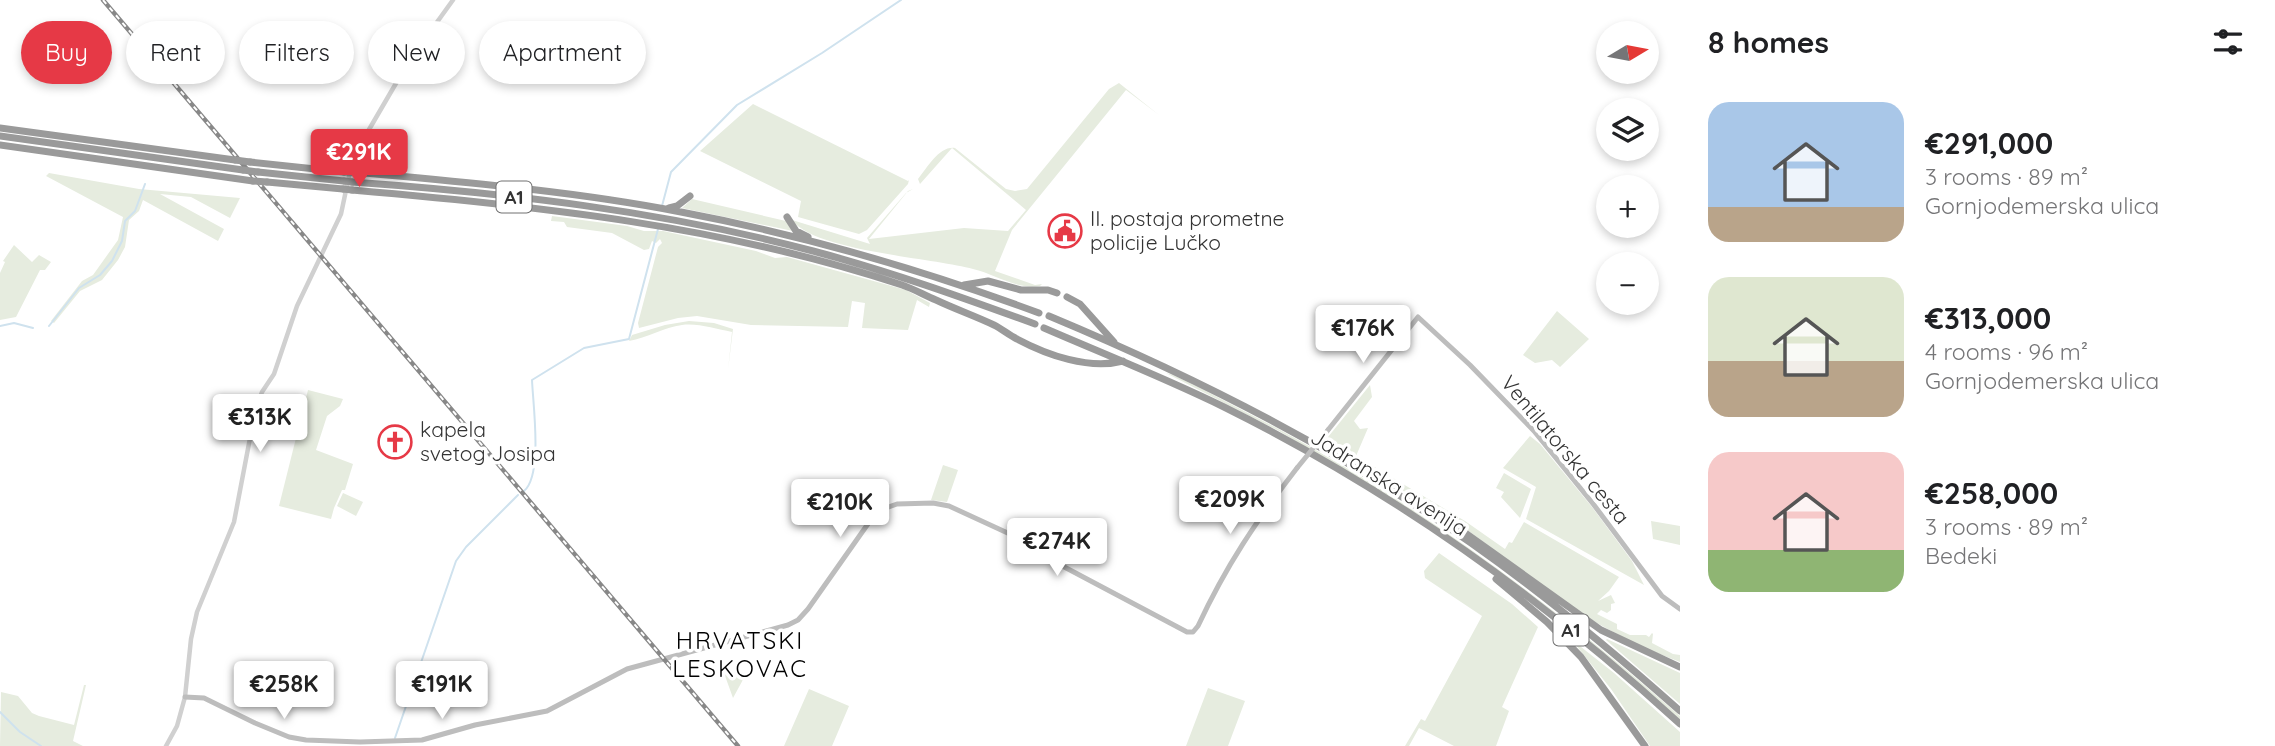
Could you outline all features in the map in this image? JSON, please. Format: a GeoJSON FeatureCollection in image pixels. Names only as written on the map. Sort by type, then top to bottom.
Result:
{"type":"FeatureCollection","features":[{"type":"Feature","properties":{"kind":"highway","name":"A1"},"geometry":{"type":"LineString","coordinates":[[0,128],[250,162],[516,188],[661,209],[817,243],[964,286],[1039,313]]}},
{"type":"Feature","properties":{"kind":"highway","name":"A1"},"geometry":{"type":"LineString","coordinates":[[0,136],[347,186],[513,197],[756,237],[879,269],[1035,324]]}},
{"type":"Feature","properties":{"kind":"highway"},"geometry":{"type":"LineString","coordinates":[[0,145],[253,181],[347,186]]}},
{"type":"Feature","properties":{"kind":"highway"},"geometry":{"type":"LineString","coordinates":[[661,209],[677,206],[690,196]]}},
{"type":"Feature","properties":{"kind":"highway"},"geometry":{"type":"LineString","coordinates":[[787,217],[796,231],[817,243]]}},
{"type":"Feature","properties":{"kind":"highway"},"geometry":{"type":"LineString","coordinates":[[665,222],[842,267],[916,289],[996,326],[1017,339],[1064,358],[1099,364],[1124,361]]}},
{"type":"Feature","properties":{"kind":"highway"},"geometry":{"type":"LineString","coordinates":[[964,286],[988,281],[1021,290],[1048,290],[1058,293]]}},
{"type":"Feature","properties":{"kind":"highway"},"geometry":{"type":"LineString","coordinates":[[1067,297],[1080,304],[1117,345]]}},
{"type":"Feature","properties":{"kind":"highway","name":"Jadranska avenija"},"geometry":{"type":"LineString","coordinates":[[1048,316],[1194,381],[1294,433],[1416,505],[1558,608],[1680,711]]}},
{"type":"Feature","properties":{"kind":"highway","name":"Jadranska avenija"},"geometry":{"type":"LineString","coordinates":[[1044,328],[1188,390],[1307,451],[1393,503],[1560,622],[1680,724]]}},
{"type":"Feature","properties":{"kind":"highway"},"geometry":{"type":"LineString","coordinates":[[1416,505],[1436,512],[1601,630],[1680,667]]}},
{"type":"Feature","properties":{"kind":"highway"},"geometry":{"type":"LineString","coordinates":[[1455,545],[1564,639],[1601,682],[1645,746]]}},
{"type":"Feature","properties":{"kind":"main road","name":"Ventilatorska cesta"},"geometry":{"type":"LineString","coordinates":[[185,697],[204,698],[255,723],[298,739],[322,742],[394,742],[436,737],[475,725],[547,711],[627,669],[788,625],[803,616],[877,511],[889,505],[933,503],[949,506],[1022,541],[1187,632],[1193,632],[1245,538],[1297,468],[1418,317],[1470,365],[1534,431],[1662,596],[1680,609]]}},
{"type":"Feature","properties":{"kind":"street"},"geometry":{"type":"LineString","coordinates":[[166,746],[177,726],[185,697],[193,625],[234,522],[255,412],[262,392],[274,374],[310,277],[341,214],[353,157],[409,61],[453,0]]}},
{"type":"Feature","properties":{"kind":"shaded area"},"geometry":{"type":"Polygon","coordinates":[[[1119,83],[1159,115],[1126,90],[1012,230],[995,271],[1035,285],[1042,284],[1040,286],[1023,286],[955,265],[849,246],[804,231],[792,220],[870,244],[867,238],[907,193],[869,239],[964,228],[1008,231],[1026,210],[952,148],[1006,189],[1015,191],[1027,189],[1109,89],[1119,83]]]}},
{"type":"Feature","properties":{"kind":"shaded area"},"geometry":{"type":"Polygon","coordinates":[[[753,104],[909,180],[908,184],[867,230],[859,234],[798,217],[801,201],[700,151],[753,104]]]}},
{"type":"Feature","properties":{"kind":"shaded area"},"geometry":{"type":"Polygon","coordinates":[[[952,148],[920,184],[918,179],[934,158],[944,150],[952,148]]]}},
{"type":"Feature","properties":{"kind":"shaded area"},"geometry":{"type":"Polygon","coordinates":[[[49,173],[139,189],[240,198],[230,218],[191,197],[160,194],[224,229],[218,241],[143,200],[139,211],[129,220],[125,247],[118,260],[102,280],[80,291],[54,323],[51,321],[82,281],[93,275],[118,240],[123,217],[46,176],[49,173]]]}},
{"type":"Feature","properties":{"kind":"shaded area"},"geometry":{"type":"Polygon","coordinates":[[[692,199],[786,221],[793,231],[682,208],[692,199]]]}},
{"type":"Feature","properties":{"kind":"shaded area"},"geometry":{"type":"Polygon","coordinates":[[[552,216],[627,226],[644,231],[663,231],[756,251],[775,258],[787,257],[906,290],[930,303],[929,307],[917,300],[908,330],[862,328],[865,303],[852,301],[848,327],[751,325],[697,316],[639,328],[638,323],[658,247],[662,243],[660,239],[656,243],[652,241],[649,249],[644,250],[612,233],[567,227],[564,222],[551,221],[552,216]]]}},
{"type":"Feature","properties":{"kind":"shaded area"},"geometry":{"type":"Polygon","coordinates":[[[14,245],[32,262],[39,255],[51,262],[45,270],[40,270],[16,317],[0,320],[0,273],[5,262],[3,261],[14,245]]]}},
{"type":"Feature","properties":{"kind":"shaded area"},"geometry":{"type":"Polygon","coordinates":[[[1557,311],[1589,339],[1560,367],[1552,360],[1535,363],[1523,355],[1557,311]]]}},
{"type":"Feature","properties":{"kind":"shaded area"},"geometry":{"type":"Polygon","coordinates":[[[689,321],[714,323],[733,329],[728,370],[732,332],[682,325],[629,341],[632,335],[689,321]]]}},
{"type":"Feature","properties":{"kind":"shaded area"},"geometry":{"type":"Polygon","coordinates":[[[1166,373],[1275,427],[1383,490],[1435,525],[1536,597],[1585,636],[1680,716],[1680,720],[1556,614],[1421,517],[1279,431],[1166,373]]]}},
{"type":"Feature","properties":{"kind":"shaded area"},"geometry":{"type":"Polygon","coordinates":[[[1370,385],[1372,397],[1354,421],[1360,429],[1368,428],[1356,456],[1465,521],[1505,549],[1509,542],[1512,543],[1524,522],[1619,577],[1598,601],[1611,595],[1615,603],[1611,604],[1611,610],[1607,613],[1601,610],[1597,614],[1617,624],[1617,629],[1630,635],[1649,637],[1652,633],[1652,643],[1680,655],[1680,662],[1634,644],[1583,615],[1470,532],[1324,442],[1370,385]]]}},
{"type":"Feature","properties":{"kind":"shaded area"},"geometry":{"type":"Polygon","coordinates":[[[308,390],[343,399],[340,406],[327,416],[316,450],[353,464],[345,490],[342,490],[331,519],[279,506],[308,390]]]}},
{"type":"Feature","properties":{"kind":"shaded area"},"geometry":{"type":"Polygon","coordinates":[[[1530,436],[1540,444],[1592,507],[1632,561],[1644,585],[1526,519],[1536,487],[1503,468],[1530,436]]]}},
{"type":"Feature","properties":{"kind":"shaded area"},"geometry":{"type":"Polygon","coordinates":[[[943,465],[958,470],[947,502],[931,500],[943,465]]]}},
{"type":"Feature","properties":{"kind":"shaded area"},"geometry":{"type":"Polygon","coordinates":[[[1504,473],[1531,489],[1520,518],[1501,497],[1504,492],[1496,488],[1504,473]]]}},
{"type":"Feature","properties":{"kind":"shaded area"},"geometry":{"type":"Polygon","coordinates":[[[343,493],[363,502],[356,516],[337,506],[343,493]]]}},
{"type":"Feature","properties":{"kind":"shaded area"},"geometry":{"type":"Polygon","coordinates":[[[1651,521],[1680,526],[1680,545],[1653,539],[1651,521]]]}},
{"type":"Feature","properties":{"kind":"shaded area"},"geometry":{"type":"Polygon","coordinates":[[[1439,553],[1512,604],[1538,627],[1502,707],[1509,711],[1496,746],[1454,746],[1419,728],[1409,746],[1405,746],[1421,719],[1425,721],[1482,616],[1425,578],[1424,571],[1439,553]]]}},
{"type":"Feature","properties":{"kind":"shaded area"},"geometry":{"type":"Polygon","coordinates":[[[1571,639],[1680,732],[1680,746],[1650,746],[1611,689],[1571,639]]]}},
{"type":"Feature","properties":{"kind":"shaded area"},"geometry":{"type":"Polygon","coordinates":[[[1606,640],[1680,673],[1680,704],[1606,640]]]}},
{"type":"Feature","properties":{"kind":"shaded area"},"geometry":{"type":"Polygon","coordinates":[[[732,672],[734,677],[745,676],[733,698],[724,673],[732,672]]]}},
{"type":"Feature","properties":{"kind":"shaded area"},"geometry":{"type":"Polygon","coordinates":[[[84,685],[73,741],[83,746],[0,746],[1,692],[18,696],[32,713],[74,725],[84,685]]]}},
{"type":"Feature","properties":{"kind":"shaded area"},"geometry":{"type":"Polygon","coordinates":[[[1208,688],[1245,701],[1228,746],[1186,746],[1208,688]]]}},
{"type":"Feature","properties":{"kind":"shaded area"},"geometry":{"type":"Polygon","coordinates":[[[809,689],[849,706],[832,746],[784,746],[809,689]]]}},
{"type":"Feature","properties":{"kind":"waterway"},"geometry":{"type":"LineString","coordinates":[[662,206],[671,172],[737,105],[901,0]]}},
{"type":"Feature","properties":{"kind":"waterway"},"geometry":{"type":"LineString","coordinates":[[49,326],[79,288],[100,275],[112,261],[122,241],[125,221],[135,211],[145,184]]}},
{"type":"Feature","properties":{"kind":"waterway"},"geometry":{"type":"LineString","coordinates":[[524,491],[530,483],[535,455],[532,380],[584,348],[629,339],[658,229]]}},
{"type":"Feature","properties":{"kind":"waterway"},"geometry":{"type":"LineString","coordinates":[[0,326],[14,323],[33,328]]}},
{"type":"Feature","properties":{"kind":"waterway"},"geometry":{"type":"LineString","coordinates":[[395,738],[456,561],[466,547],[518,495]]}},
{"type":"Feature","properties":{"kind":"waterway"},"geometry":{"type":"LineString","coordinates":[[0,712],[20,732],[41,746]]}},
{"type":"Feature","properties":{"kind":"railway"},"geometry":{"type":"LineString","coordinates":[[103,0],[738,746]]}},
{"type":"Feature","properties":{"kind":"place","name":"II. postaja prometne policije Lučko"},"geometry":{"type":"Point","coordinates":[1065,231]}},
{"type":"Feature","properties":{"kind":"place","name":"kapela svetog Josipa"},"geometry":{"type":"Point","coordinates":[395,442]}},
{"type":"Feature","properties":{"kind":"district","name":"HRVATSKI LESKOVAC"},"geometry":{"type":"Point","coordinates":[740,655]}}]}
